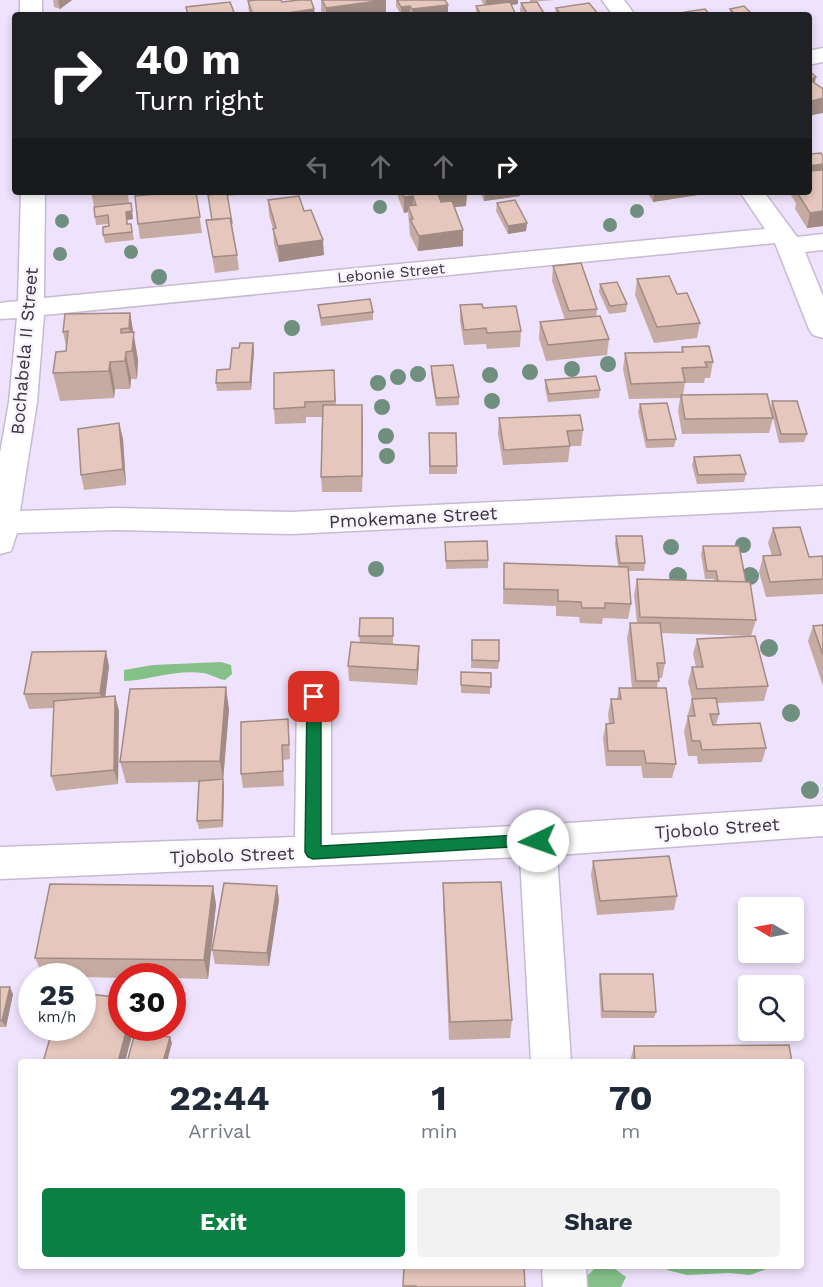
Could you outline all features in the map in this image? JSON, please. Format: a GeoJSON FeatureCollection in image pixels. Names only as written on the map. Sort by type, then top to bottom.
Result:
{"type":"FeatureCollection","features":[{"type":"Feature","properties":{"kind":"street","name":"Bochabela II Street"},"geometry":{"type":"LineString","coordinates":[[2,534],[23,402],[30,309],[33,195]]}},
{"type":"Feature","properties":{"kind":"street"},"geometry":{"type":"LineString","coordinates":[[754,195],[787,240],[823,329]]}},
{"type":"Feature","properties":{"kind":"street","name":"Lebonie Street"},"geometry":{"type":"LineString","coordinates":[[0,311],[206,289],[405,272],[787,240],[823,242]]}},
{"type":"Feature","properties":{"kind":"street","name":"Pmokemane Street"},"geometry":{"type":"LineString","coordinates":[[2,534],[116,519],[291,523],[823,497]]}},
{"type":"Feature","properties":{"kind":"street"},"geometry":{"type":"LineString","coordinates":[[313,852],[314,697]]}},
{"type":"Feature","properties":{"kind":"street","name":"Tjobolo Street"},"geometry":{"type":"LineString","coordinates":[[0,863],[538,841],[823,821]]}},
{"type":"Feature","properties":{"kind":"street"},"geometry":{"type":"LineString","coordinates":[[538,841],[551,1059]]}},
{"type":"Feature","properties":{"kind":"street"},"geometry":{"type":"LineString","coordinates":[[564,1269],[565,1287]]}},
{"type":"Feature","properties":{"kind":"green space"},"geometry":{"type":"Polygon","coordinates":[[[221,662],[231,665],[232,674],[225,680],[193,672],[124,681],[124,670],[153,665],[221,662]]]}},
{"type":"Feature","properties":{"kind":"green space"},"geometry":{"type":"Polygon","coordinates":[[[594,1269],[615,1269],[626,1277],[621,1287],[587,1287],[587,1276],[594,1269]]]}},
{"type":"Feature","properties":{"kind":"green space"},"geometry":{"type":"Polygon","coordinates":[[[767,1269],[750,1275],[729,1273],[687,1275],[667,1270],[767,1269]]]}},
{"type":"Feature","properties":{"kind":"building"},"geometry":{"type":"Polygon","coordinates":[[[311,0],[314,9],[294,12],[252,12],[248,1],[311,0]]]}},
{"type":"Feature","properties":{"kind":"building"},"geometry":{"type":"Polygon","coordinates":[[[322,0],[385,0],[326,8],[322,0]]]}},
{"type":"Feature","properties":{"kind":"building"},"geometry":{"type":"Polygon","coordinates":[[[397,0],[445,0],[448,5],[412,9],[410,6],[401,7],[397,0]]]}},
{"type":"Feature","properties":{"kind":"building"},"geometry":{"type":"Polygon","coordinates":[[[230,2],[234,12],[187,12],[186,7],[230,2]]]}},
{"type":"Feature","properties":{"kind":"building"},"geometry":{"type":"Polygon","coordinates":[[[510,2],[515,12],[479,12],[476,6],[510,2]]]}},
{"type":"Feature","properties":{"kind":"building"},"geometry":{"type":"Polygon","coordinates":[[[537,2],[543,12],[526,12],[521,3],[537,2]]]}},
{"type":"Feature","properties":{"kind":"building"},"geometry":{"type":"Polygon","coordinates":[[[589,3],[596,12],[559,12],[556,8],[589,3]]]}},
{"type":"Feature","properties":{"kind":"building"},"geometry":{"type":"Polygon","coordinates":[[[744,6],[750,12],[733,12],[730,9],[744,6]]]}},
{"type":"Feature","properties":{"kind":"building"},"geometry":{"type":"Polygon","coordinates":[[[705,9],[708,12],[685,12],[705,9]]]}},
{"type":"Feature","properties":{"kind":"building"},"geometry":{"type":"Polygon","coordinates":[[[812,81],[823,89],[823,98],[812,101],[812,81]]]}},
{"type":"Feature","properties":{"kind":"building"},"geometry":{"type":"Polygon","coordinates":[[[821,153],[823,164],[812,165],[812,154],[821,153]]]}},
{"type":"Feature","properties":{"kind":"building"},"geometry":{"type":"Polygon","coordinates":[[[823,170],[823,211],[810,213],[799,195],[812,195],[812,171],[823,170]]]}},
{"type":"Feature","properties":{"kind":"building"},"geometry":{"type":"Polygon","coordinates":[[[196,195],[200,217],[138,224],[135,196],[196,195]]]}},
{"type":"Feature","properties":{"kind":"building"},"geometry":{"type":"Polygon","coordinates":[[[208,195],[227,195],[232,223],[230,218],[212,220],[208,195]]]}},
{"type":"Feature","properties":{"kind":"building"},"geometry":{"type":"Polygon","coordinates":[[[403,195],[438,195],[441,202],[452,201],[463,230],[419,236],[410,219],[413,219],[408,206],[416,205],[413,196],[404,197],[403,195]]]}},
{"type":"Feature","properties":{"kind":"building"},"geometry":{"type":"Polygon","coordinates":[[[299,196],[304,211],[311,210],[323,240],[278,246],[273,229],[276,228],[268,200],[299,196]]]}},
{"type":"Feature","properties":{"kind":"building"},"geometry":{"type":"Polygon","coordinates":[[[515,200],[527,223],[508,226],[497,203],[515,200]]]}},
{"type":"Feature","properties":{"kind":"building"},"geometry":{"type":"Polygon","coordinates":[[[131,203],[132,211],[126,212],[127,224],[131,224],[132,232],[103,235],[103,227],[109,226],[108,215],[95,217],[94,207],[131,203]]]}},
{"type":"Feature","properties":{"kind":"building"},"geometry":{"type":"Polygon","coordinates":[[[230,218],[237,255],[213,257],[206,220],[230,218]]]}},
{"type":"Feature","properties":{"kind":"building"},"geometry":{"type":"Polygon","coordinates":[[[581,263],[597,309],[569,311],[553,266],[581,263]]]}},
{"type":"Feature","properties":{"kind":"building"},"geometry":{"type":"Polygon","coordinates":[[[669,276],[677,294],[687,293],[700,323],[657,327],[637,279],[669,276]]]}},
{"type":"Feature","properties":{"kind":"building"},"geometry":{"type":"Polygon","coordinates":[[[617,282],[627,304],[610,306],[600,284],[617,282]]]}},
{"type":"Feature","properties":{"kind":"building"},"geometry":{"type":"Polygon","coordinates":[[[370,299],[373,312],[321,318],[318,305],[370,299]]]}},
{"type":"Feature","properties":{"kind":"building"},"geometry":{"type":"Polygon","coordinates":[[[482,304],[483,308],[516,306],[521,331],[487,333],[486,328],[464,330],[460,305],[482,304]]]}},
{"type":"Feature","properties":{"kind":"building"},"geometry":{"type":"Polygon","coordinates":[[[130,313],[129,328],[121,329],[121,333],[134,332],[132,351],[126,352],[125,361],[110,362],[109,371],[53,373],[56,352],[66,351],[68,331],[63,332],[65,314],[130,313]]]}},
{"type":"Feature","properties":{"kind":"building"},"geometry":{"type":"Polygon","coordinates":[[[600,316],[609,339],[548,345],[540,322],[600,316]]]}},
{"type":"Feature","properties":{"kind":"building"},"geometry":{"type":"Polygon","coordinates":[[[240,343],[253,343],[250,382],[216,383],[217,370],[230,369],[232,348],[239,348],[240,343]]]}},
{"type":"Feature","properties":{"kind":"building"},"geometry":{"type":"Polygon","coordinates":[[[709,346],[713,362],[705,362],[707,367],[682,368],[685,382],[631,384],[625,353],[683,352],[682,347],[709,346]]]}},
{"type":"Feature","properties":{"kind":"building"},"geometry":{"type":"Polygon","coordinates":[[[453,365],[459,397],[436,398],[431,366],[453,365]]]}},
{"type":"Feature","properties":{"kind":"building"},"geometry":{"type":"Polygon","coordinates":[[[334,370],[335,401],[305,402],[305,407],[274,409],[274,373],[334,370]]]}},
{"type":"Feature","properties":{"kind":"building"},"geometry":{"type":"Polygon","coordinates":[[[596,376],[600,390],[549,394],[545,380],[596,376]]]}},
{"type":"Feature","properties":{"kind":"building"},"geometry":{"type":"Polygon","coordinates":[[[767,394],[773,418],[685,419],[681,395],[767,394]]]}},
{"type":"Feature","properties":{"kind":"building"},"geometry":{"type":"Polygon","coordinates":[[[772,401],[797,401],[807,434],[781,434],[772,401]]]}},
{"type":"Feature","properties":{"kind":"building"},"geometry":{"type":"Polygon","coordinates":[[[667,403],[676,439],[647,440],[640,404],[667,403]]]}},
{"type":"Feature","properties":{"kind":"building"},"geometry":{"type":"Polygon","coordinates":[[[323,405],[362,405],[362,476],[321,477],[323,405]]]}},
{"type":"Feature","properties":{"kind":"building"},"geometry":{"type":"Polygon","coordinates":[[[580,415],[583,430],[567,431],[570,446],[504,450],[499,418],[580,415]]]}},
{"type":"Feature","properties":{"kind":"building"},"geometry":{"type":"Polygon","coordinates":[[[119,423],[123,469],[81,475],[78,429],[119,423]]]}},
{"type":"Feature","properties":{"kind":"building"},"geometry":{"type":"Polygon","coordinates":[[[429,433],[456,433],[457,466],[430,466],[429,433]]]}},
{"type":"Feature","properties":{"kind":"building"},"geometry":{"type":"Polygon","coordinates":[[[740,455],[746,474],[698,475],[694,457],[740,455]]]}},
{"type":"Feature","properties":{"kind":"building"},"geometry":{"type":"Polygon","coordinates":[[[800,527],[809,557],[822,556],[823,579],[770,582],[763,556],[781,555],[773,528],[800,527]]]}},
{"type":"Feature","properties":{"kind":"building"},"geometry":{"type":"Polygon","coordinates":[[[616,536],[642,536],[645,563],[620,563],[616,536]]]}},
{"type":"Feature","properties":{"kind":"building"},"geometry":{"type":"Polygon","coordinates":[[[487,541],[488,560],[446,561],[445,542],[487,541]]]}},
{"type":"Feature","properties":{"kind":"building"},"geometry":{"type":"Polygon","coordinates":[[[703,546],[739,546],[746,582],[718,581],[716,571],[707,571],[703,546]]]}},
{"type":"Feature","properties":{"kind":"building"},"geometry":{"type":"Polygon","coordinates":[[[504,563],[628,567],[631,604],[605,603],[605,608],[582,608],[581,602],[558,601],[558,590],[504,589],[504,563]]]}},
{"type":"Feature","properties":{"kind":"building"},"geometry":{"type":"Polygon","coordinates":[[[637,579],[750,582],[756,620],[640,617],[637,579]]]}},
{"type":"Feature","properties":{"kind":"building"},"geometry":{"type":"Polygon","coordinates":[[[360,618],[393,618],[393,636],[359,636],[360,618]]]}},
{"type":"Feature","properties":{"kind":"building"},"geometry":{"type":"Polygon","coordinates":[[[630,623],[660,623],[665,663],[657,663],[659,681],[636,681],[630,623]]]}},
{"type":"Feature","properties":{"kind":"building"},"geometry":{"type":"Polygon","coordinates":[[[823,625],[823,655],[813,626],[823,625]]]}},
{"type":"Feature","properties":{"kind":"building"},"geometry":{"type":"Polygon","coordinates":[[[755,636],[768,686],[697,689],[692,667],[703,667],[697,639],[755,636]]]}},
{"type":"Feature","properties":{"kind":"building"},"geometry":{"type":"Polygon","coordinates":[[[472,640],[499,640],[499,661],[472,660],[472,640]]]}},
{"type":"Feature","properties":{"kind":"building"},"geometry":{"type":"Polygon","coordinates":[[[351,642],[419,646],[417,670],[348,666],[351,642]]]}},
{"type":"Feature","properties":{"kind":"building"},"geometry":{"type":"Polygon","coordinates":[[[106,651],[100,693],[24,694],[32,652],[106,651]]]}},
{"type":"Feature","properties":{"kind":"building"},"geometry":{"type":"Polygon","coordinates":[[[461,672],[491,673],[491,687],[461,685],[461,672]]]}},
{"type":"Feature","properties":{"kind":"building"},"geometry":{"type":"Polygon","coordinates":[[[226,687],[220,761],[120,762],[130,689],[226,687]]]}},
{"type":"Feature","properties":{"kind":"building"},"geometry":{"type":"Polygon","coordinates":[[[619,688],[666,688],[676,764],[646,763],[644,751],[608,751],[606,724],[614,723],[611,699],[621,699],[619,688]]]}},
{"type":"Feature","properties":{"kind":"building"},"geometry":{"type":"Polygon","coordinates":[[[115,696],[114,770],[51,776],[54,701],[115,696]]]}},
{"type":"Feature","properties":{"kind":"building"},"geometry":{"type":"Polygon","coordinates":[[[716,698],[719,714],[710,714],[713,725],[760,723],[766,748],[702,750],[700,741],[692,741],[688,716],[695,716],[692,699],[716,698]]]}},
{"type":"Feature","properties":{"kind":"building"},"geometry":{"type":"Polygon","coordinates":[[[288,719],[289,745],[282,745],[283,771],[241,774],[241,722],[288,719]]]}},
{"type":"Feature","properties":{"kind":"building"},"geometry":{"type":"Polygon","coordinates":[[[223,779],[222,820],[197,821],[199,781],[223,779]]]}},
{"type":"Feature","properties":{"kind":"building"},"geometry":{"type":"Polygon","coordinates":[[[669,856],[677,896],[600,901],[593,861],[669,856]]]}},
{"type":"Feature","properties":{"kind":"building"},"geometry":{"type":"Polygon","coordinates":[[[501,882],[512,1020],[450,1022],[443,883],[501,882]]]}},
{"type":"Feature","properties":{"kind":"building"},"geometry":{"type":"Polygon","coordinates":[[[224,883],[277,886],[267,953],[212,950],[224,883]]]}},
{"type":"Feature","properties":{"kind":"building"},"geometry":{"type":"Polygon","coordinates":[[[50,884],[213,886],[204,960],[35,958],[50,884]]]}},
{"type":"Feature","properties":{"kind":"building"},"geometry":{"type":"Polygon","coordinates":[[[600,974],[653,974],[656,1012],[603,1011],[600,974]]]}},
{"type":"Feature","properties":{"kind":"building"},"geometry":{"type":"Polygon","coordinates":[[[0,987],[10,987],[2,1021],[0,1020],[0,987]]]}},
{"type":"Feature","properties":{"kind":"building"},"geometry":{"type":"Polygon","coordinates":[[[96,995],[108,996],[108,1041],[124,1041],[119,1059],[44,1059],[49,1041],[96,1041],[96,995]]]}},
{"type":"Feature","properties":{"kind":"building"},"geometry":{"type":"Polygon","coordinates":[[[133,1041],[169,1041],[164,1059],[128,1059],[133,1041]]]}},
{"type":"Feature","properties":{"kind":"building"},"geometry":{"type":"Polygon","coordinates":[[[789,1045],[791,1059],[635,1059],[634,1046],[789,1045]]]}},
{"type":"Feature","properties":{"kind":"building"},"geometry":{"type":"Polygon","coordinates":[[[404,1269],[524,1269],[525,1287],[403,1286],[404,1269]]]}},
{"type":"Feature","properties":{"kind":"route"},"geometry":{"type":"LineString","coordinates":[[314,697],[313,852],[538,841]]}}]}
